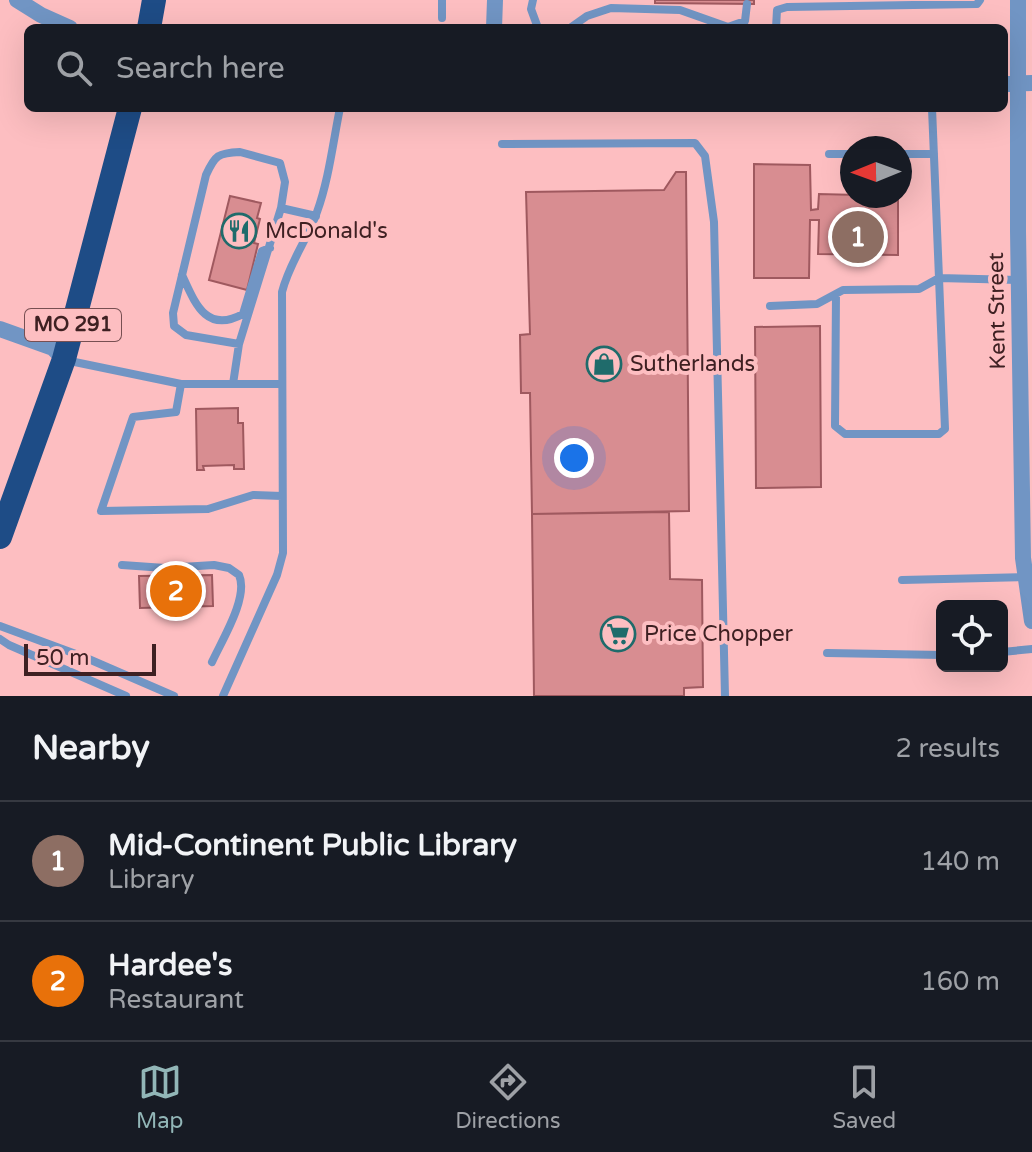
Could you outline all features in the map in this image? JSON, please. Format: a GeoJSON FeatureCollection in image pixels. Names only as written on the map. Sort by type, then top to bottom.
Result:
{"type":"FeatureCollection","features":[{"type":"Feature","properties":{"kind":"highway"},"geometry":{"type":"LineString","coordinates":[[150,24],[154,0]]}},
{"type":"Feature","properties":{"kind":"highway","name":"MO 291"},"geometry":{"type":"LineString","coordinates":[[0,537],[64,359],[129,112]]}},
{"type":"Feature","properties":{"kind":"street"},"geometry":{"type":"LineString","coordinates":[[17,0],[61,24]]}},
{"type":"Feature","properties":{"kind":"street"},"geometry":{"type":"LineString","coordinates":[[494,24],[495,0]]}},
{"type":"Feature","properties":{"kind":"street","name":"Kent Street"},"geometry":{"type":"LineString","coordinates":[[1018,0],[1019,280],[1026,577],[1032,621]]}},
{"type":"Feature","properties":{"kind":"street"},"geometry":{"type":"LineString","coordinates":[[0,329],[53,348],[64,359]]}},
{"type":"Feature","properties":{"kind":"lane"},"geometry":{"type":"LineString","coordinates":[[442,0],[442,18]]}},
{"type":"Feature","properties":{"kind":"lane"},"geometry":{"type":"LineString","coordinates":[[533,0],[531,9],[537,24]]}},
{"type":"Feature","properties":{"kind":"lane"},"geometry":{"type":"LineString","coordinates":[[775,5],[977,4],[980,0]]}},
{"type":"Feature","properties":{"kind":"lane"},"geometry":{"type":"LineString","coordinates":[[736,24],[745,21],[747,4]]}},
{"type":"Feature","properties":{"kind":"lane"},"geometry":{"type":"LineString","coordinates":[[576,24],[587,16],[611,8],[680,10],[720,24]]}},
{"type":"Feature","properties":{"kind":"lane"},"geometry":{"type":"LineString","coordinates":[[223,696],[277,575],[283,553],[282,292],[288,268],[316,216],[323,196],[339,112]]}},
{"type":"Feature","properties":{"kind":"lane"},"geometry":{"type":"LineString","coordinates":[[836,294],[835,426],[845,434],[939,434],[945,429],[932,112]]}},
{"type":"Feature","properties":{"kind":"lane"},"geometry":{"type":"LineString","coordinates":[[502,144],[695,143],[705,156],[714,222],[725,696]]}},
{"type":"Feature","properties":{"kind":"lane"},"geometry":{"type":"LineString","coordinates":[[233,384],[239,344],[270,248],[285,182],[280,163],[250,153],[222,153],[213,160],[206,175],[181,274],[173,313],[174,326],[186,335],[239,344]]}},
{"type":"Feature","properties":{"kind":"lane"},"geometry":{"type":"LineString","coordinates":[[829,154],[840,154]]}},
{"type":"Feature","properties":{"kind":"lane"},"geometry":{"type":"LineString","coordinates":[[912,154],[934,154]]}},
{"type":"Feature","properties":{"kind":"lane"},"geometry":{"type":"LineString","coordinates":[[281,208],[316,216]]}},
{"type":"Feature","properties":{"kind":"lane"},"geometry":{"type":"LineString","coordinates":[[181,274],[204,314],[219,321],[231,320],[243,314],[262,251],[270,248]]}},
{"type":"Feature","properties":{"kind":"lane"},"geometry":{"type":"LineString","coordinates":[[770,306],[817,304],[843,290],[919,289],[939,278],[1019,280]]}},
{"type":"Feature","properties":{"kind":"lane"},"geometry":{"type":"LineString","coordinates":[[64,359],[181,384],[282,384]]}},
{"type":"Feature","properties":{"kind":"lane"},"geometry":{"type":"LineString","coordinates":[[181,384],[176,412],[133,417],[101,511],[208,509],[253,495],[282,496]]}},
{"type":"Feature","properties":{"kind":"lane"},"geometry":{"type":"LineString","coordinates":[[122,565],[177,568],[214,565],[229,568],[239,575],[243,582],[238,605],[212,662]]}},
{"type":"Feature","properties":{"kind":"lane"},"geometry":{"type":"LineString","coordinates":[[902,580],[1026,577]]}},
{"type":"Feature","properties":{"kind":"lane"},"geometry":{"type":"LineString","coordinates":[[0,626],[84,657],[174,696]]}},
{"type":"Feature","properties":{"kind":"lane"},"geometry":{"type":"LineString","coordinates":[[0,639],[126,696]]}},
{"type":"Feature","properties":{"kind":"lane"},"geometry":{"type":"LineString","coordinates":[[1008,651],[1032,649]]}},
{"type":"Feature","properties":{"kind":"lane"},"geometry":{"type":"LineString","coordinates":[[827,653],[936,655]]}},
{"type":"Feature","properties":{"kind":"building"},"geometry":{"type":"Polygon","coordinates":[[[655,0],[754,0],[754,4],[655,3],[655,0]]]}},
{"type":"Feature","properties":{"kind":"building"},"geometry":{"type":"Polygon","coordinates":[[[754,164],[810,165],[811,210],[818,209],[819,194],[840,195],[840,208],[898,208],[898,255],[818,254],[819,220],[810,220],[809,278],[754,278],[754,164]]]}},
{"type":"Feature","properties":{"kind":"building","name":"Sutherlands"},"geometry":{"type":"Polygon","coordinates":[[[676,172],[686,172],[689,511],[532,514],[530,393],[521,393],[520,335],[530,334],[526,192],[664,190],[676,172]]]}},
{"type":"Feature","properties":{"kind":"building","name":"McDonald's"},"geometry":{"type":"Polygon","coordinates":[[[230,196],[261,203],[254,243],[258,244],[247,290],[209,280],[230,196]]]}},
{"type":"Feature","properties":{"kind":"building"},"geometry":{"type":"Polygon","coordinates":[[[849,254],[869,254],[869,263],[849,264],[849,254]]]}},
{"type":"Feature","properties":{"kind":"building"},"geometry":{"type":"Polygon","coordinates":[[[820,326],[821,487],[756,488],[755,327],[820,326]]]}},
{"type":"Feature","properties":{"kind":"building"},"geometry":{"type":"Polygon","coordinates":[[[238,408],[238,423],[243,423],[244,469],[234,469],[234,465],[203,466],[204,470],[197,470],[196,409],[238,408]]]}},
{"type":"Feature","properties":{"kind":"building","name":"Price Chopper"},"geometry":{"type":"Polygon","coordinates":[[[669,512],[670,579],[702,580],[703,687],[684,688],[684,696],[534,696],[532,514],[669,512]]]}},
{"type":"Feature","properties":{"kind":"building"},"geometry":{"type":"Polygon","coordinates":[[[212,575],[213,606],[140,608],[139,576],[212,575]]]}},
{"type":"Feature","properties":{"kind":"place","name":"McDonald's"},"geometry":{"type":"Point","coordinates":[239,231]}},
{"type":"Feature","properties":{"kind":"place","name":"Mid-Continent Public Library"},"geometry":{"type":"Point","coordinates":[858,237]}},
{"type":"Feature","properties":{"kind":"place","name":"Sutherlands"},"geometry":{"type":"Point","coordinates":[604,364]}},
{"type":"Feature","properties":{"kind":"place","name":"Hardee's"},"geometry":{"type":"Point","coordinates":[176,591]}},
{"type":"Feature","properties":{"kind":"place","name":"Price Chopper"},"geometry":{"type":"Point","coordinates":[618,634]}}]}
